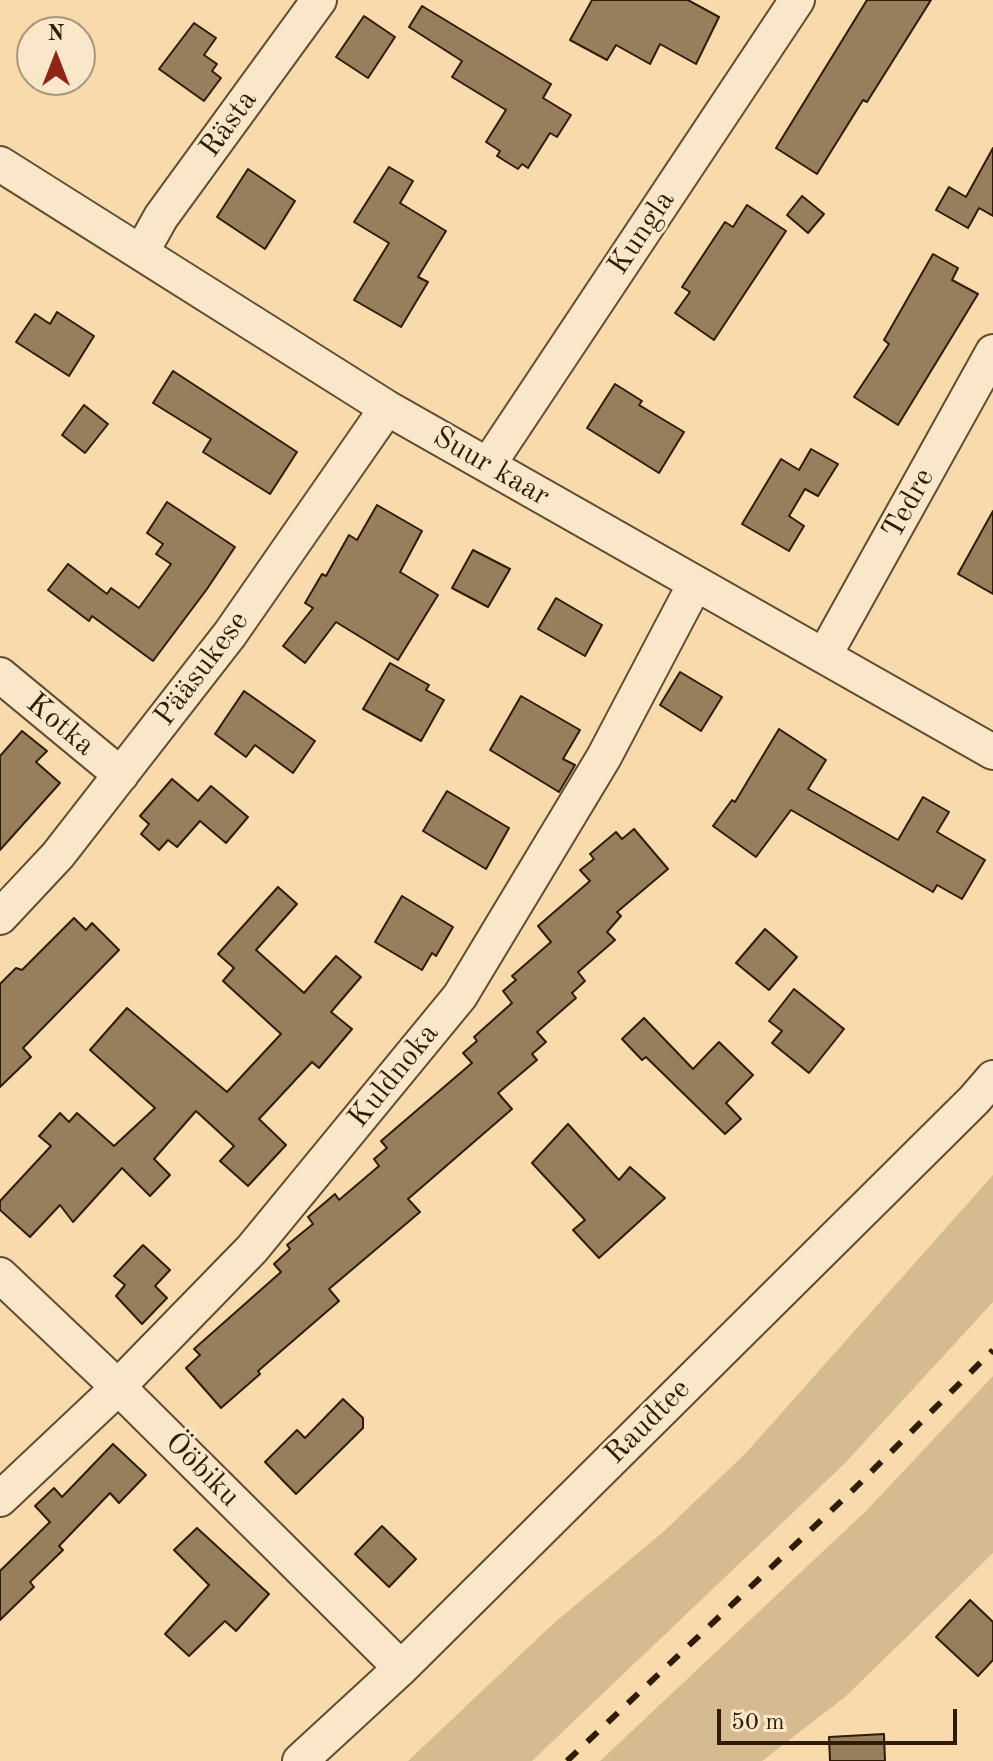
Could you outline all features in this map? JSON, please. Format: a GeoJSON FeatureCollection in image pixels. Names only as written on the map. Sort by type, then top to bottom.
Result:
{"type":"FeatureCollection","features":[{"type":"Feature","properties":{"kind":"street","name":"Rästa"},"geometry":{"type":"LineString","coordinates":[[142,251],[161,217],[319,0]]}},
{"type":"Feature","properties":{"kind":"street","name":"Kungla"},"geometry":{"type":"LineString","coordinates":[[488,465],[797,0]]}},
{"type":"Feature","properties":{"kind":"street","name":"Suur kaar"},"geometry":{"type":"LineString","coordinates":[[0,164],[387,408],[993,752]]}},
{"type":"Feature","properties":{"kind":"street","name":"Tedre"},"geometry":{"type":"LineString","coordinates":[[824,656],[993,352]]}},
{"type":"Feature","properties":{"kind":"street","name":"Pääsukese"},"geometry":{"type":"LineString","coordinates":[[0,917],[58,855],[230,634],[387,408]]}},
{"type":"Feature","properties":{"kind":"street","name":"Kuldnoka"},"geometry":{"type":"LineString","coordinates":[[0,1499],[118,1387],[252,1249],[460,996],[604,757],[695,584]]}},
{"type":"Feature","properties":{"kind":"street","name":"Kotka"},"geometry":{"type":"LineString","coordinates":[[0,675],[121,775]]}},
{"type":"Feature","properties":{"kind":"street","name":"Raudtee"},"geometry":{"type":"LineString","coordinates":[[300,1761],[401,1668],[993,1078]]}},
{"type":"Feature","properties":{"kind":"street","name":"Ööbiku"},"geometry":{"type":"LineString","coordinates":[[0,1275],[118,1387],[401,1668]]}},
{"type":"Feature","properties":{"kind":"shaded area"},"geometry":{"type":"Polygon","coordinates":[[[993,1175],[993,1302],[845,1463],[532,1761],[408,1761],[554,1623],[663,1532],[745,1454],[993,1175]]]}},
{"type":"Feature","properties":{"kind":"shaded area"},"geometry":{"type":"Polygon","coordinates":[[[993,1376],[993,1553],[845,1697],[762,1761],[600,1761],[866,1511],[993,1376]]]}},
{"type":"Feature","properties":{"kind":"building"},"geometry":{"type":"Polygon","coordinates":[[[592,0],[688,0],[719,17],[696,64],[660,44],[650,64],[616,45],[607,60],[570,40],[592,0]]]}},
{"type":"Feature","properties":{"kind":"building"},"geometry":{"type":"Polygon","coordinates":[[[867,0],[931,0],[817,174],[776,148],[867,0]]]}},
{"type":"Feature","properties":{"kind":"building"},"geometry":{"type":"Polygon","coordinates":[[[422,6],[551,84],[543,98],[571,115],[557,137],[550,133],[528,168],[522,164],[518,169],[497,156],[500,151],[486,142],[506,110],[452,77],[462,61],[409,27],[422,6]]]}},
{"type":"Feature","properties":{"kind":"building"},"geometry":{"type":"Polygon","coordinates":[[[364,16],[395,37],[368,78],[336,57],[364,16]]]}},
{"type":"Feature","properties":{"kind":"building"},"geometry":{"type":"Polygon","coordinates":[[[194,23],[216,38],[204,55],[217,64],[212,71],[221,78],[204,101],[159,69],[194,23]]]}},
{"type":"Feature","properties":{"kind":"building"},"geometry":{"type":"Polygon","coordinates":[[[993,148],[993,216],[979,208],[968,228],[936,210],[949,187],[966,197],[993,148]]]}},
{"type":"Feature","properties":{"kind":"building"},"geometry":{"type":"Polygon","coordinates":[[[389,167],[413,181],[400,203],[446,231],[418,277],[428,282],[401,327],[354,300],[389,243],[354,222],[389,167]]]}},
{"type":"Feature","properties":{"kind":"building"},"geometry":{"type":"Polygon","coordinates":[[[248,169],[295,201],[265,249],[217,217],[248,169]]]}},
{"type":"Feature","properties":{"kind":"building"},"geometry":{"type":"Polygon","coordinates":[[[802,196],[824,214],[808,233],[787,215],[802,196]]]}},
{"type":"Feature","properties":{"kind":"building"},"geometry":{"type":"Polygon","coordinates":[[[747,205],[786,231],[714,340],[675,313],[690,292],[682,287],[725,222],[733,227],[747,205]]]}},
{"type":"Feature","properties":{"kind":"building"},"geometry":{"type":"Polygon","coordinates":[[[933,254],[958,268],[952,280],[978,294],[898,425],[854,397],[889,344],[884,340],[933,254]]]}},
{"type":"Feature","properties":{"kind":"building"},"geometry":{"type":"Polygon","coordinates":[[[57,312],[94,336],[69,376],[16,342],[35,314],[50,324],[57,312]]]}},
{"type":"Feature","properties":{"kind":"building"},"geometry":{"type":"Polygon","coordinates":[[[173,371],[297,452],[270,494],[203,452],[211,439],[153,403],[173,371]]]}},
{"type":"Feature","properties":{"kind":"building"},"geometry":{"type":"Polygon","coordinates":[[[615,384],[642,401],[639,405],[684,432],[659,473],[587,428],[615,384]]]}},
{"type":"Feature","properties":{"kind":"building"},"geometry":{"type":"Polygon","coordinates":[[[84,405],[108,424],[85,453],[62,435],[84,405]]]}},
{"type":"Feature","properties":{"kind":"building"},"geometry":{"type":"Polygon","coordinates":[[[811,449],[838,464],[818,496],[805,489],[789,516],[804,526],[789,551],[742,524],[781,459],[799,470],[811,449]]]}},
{"type":"Feature","properties":{"kind":"building"},"geometry":{"type":"Polygon","coordinates":[[[167,502],[235,547],[153,661],[92,616],[89,621],[48,590],[68,564],[107,594],[111,588],[139,608],[171,564],[156,554],[163,544],[147,533],[167,502]]]}},
{"type":"Feature","properties":{"kind":"building"},"geometry":{"type":"Polygon","coordinates":[[[377,505],[422,531],[400,572],[438,595],[398,660],[336,622],[305,663],[283,646],[313,608],[305,603],[322,574],[326,576],[349,535],[357,540],[377,505]]]}},
{"type":"Feature","properties":{"kind":"building"},"geometry":{"type":"Polygon","coordinates":[[[993,511],[993,594],[958,574],[993,511]]]}},
{"type":"Feature","properties":{"kind":"building"},"geometry":{"type":"Polygon","coordinates":[[[473,550],[510,569],[488,607],[452,588],[473,550]]]}},
{"type":"Feature","properties":{"kind":"building"},"geometry":{"type":"Polygon","coordinates":[[[556,598],[602,625],[585,656],[538,629],[556,598]]]}},
{"type":"Feature","properties":{"kind":"building"},"geometry":{"type":"Polygon","coordinates":[[[390,663],[429,685],[426,690],[444,700],[421,741],[363,709],[390,663]]]}},
{"type":"Feature","properties":{"kind":"building"},"geometry":{"type":"Polygon","coordinates":[[[680,672],[722,697],[701,731],[660,705],[680,672]]]}},
{"type":"Feature","properties":{"kind":"building"},"geometry":{"type":"Polygon","coordinates":[[[244,691],[315,741],[293,773],[255,745],[246,757],[215,734],[244,691]]]}},
{"type":"Feature","properties":{"kind":"building"},"geometry":{"type":"Polygon","coordinates":[[[521,696],[580,730],[563,759],[575,765],[559,792],[490,750],[521,696]]]}},
{"type":"Feature","properties":{"kind":"building"},"geometry":{"type":"Polygon","coordinates":[[[779,729],[826,760],[808,789],[898,840],[923,797],[949,812],[937,832],[985,860],[962,899],[937,885],[933,892],[791,810],[756,857],[713,826],[732,800],[735,802],[779,729]]]}},
{"type":"Feature","properties":{"kind":"building"},"geometry":{"type":"Polygon","coordinates":[[[22,731],[47,751],[36,762],[60,783],[0,850],[0,756],[22,731]]]}},
{"type":"Feature","properties":{"kind":"building"},"geometry":{"type":"Polygon","coordinates":[[[172,779],[198,801],[211,786],[248,817],[226,843],[200,821],[177,847],[168,840],[159,850],[141,834],[149,824],[140,816],[172,779]]]}},
{"type":"Feature","properties":{"kind":"building"},"geometry":{"type":"Polygon","coordinates":[[[447,791],[509,828],[486,869],[423,831],[447,791]]]}},
{"type":"Feature","properties":{"kind":"building"},"geometry":{"type":"Polygon","coordinates":[[[634,829],[668,869],[617,912],[621,916],[607,932],[615,940],[578,972],[585,981],[572,993],[576,998],[537,1032],[546,1042],[532,1054],[537,1060],[498,1093],[512,1109],[408,1199],[420,1212],[329,1289],[339,1301],[258,1371],[260,1374],[221,1408],[186,1368],[200,1355],[194,1349],[281,1272],[274,1264],[290,1249],[287,1245],[313,1224],[308,1217],[335,1194],[339,1200],[379,1166],[374,1159],[387,1148],[381,1141],[472,1063],[463,1053],[477,1041],[474,1037],[512,1003],[503,991],[516,980],[512,976],[551,942],[538,926],[590,881],[580,870],[594,859],[590,854],[616,832],[622,839],[634,829]]]}},
{"type":"Feature","properties":{"kind":"building"},"geometry":{"type":"Polygon","coordinates":[[[278,887],[297,904],[256,950],[304,993],[336,956],[361,977],[331,1012],[352,1029],[319,1068],[312,1062],[259,1119],[286,1145],[248,1186],[220,1161],[234,1146],[196,1111],[154,1159],[170,1175],[150,1196],[122,1168],[73,1222],[60,1205],[30,1237],[0,1210],[0,1201],[51,1146],[39,1136],[60,1113],[69,1122],[77,1113],[114,1146],[155,1108],[90,1050],[127,1008],[227,1092],[281,1034],[223,981],[234,968],[218,954],[278,887]]]}},
{"type":"Feature","properties":{"kind":"building"},"geometry":{"type":"Polygon","coordinates":[[[402,896],[453,927],[436,956],[432,953],[422,970],[375,942],[402,896]]]}},
{"type":"Feature","properties":{"kind":"building"},"geometry":{"type":"Polygon","coordinates":[[[74,918],[86,930],[92,923],[119,950],[23,1048],[31,1057],[0,1087],[0,984],[16,968],[22,970],[74,918]]]}},
{"type":"Feature","properties":{"kind":"building"},"geometry":{"type":"Polygon","coordinates":[[[765,929],[797,957],[769,990],[736,963],[765,929]]]}},
{"type":"Feature","properties":{"kind":"building"},"geometry":{"type":"Polygon","coordinates":[[[794,989],[844,1029],[809,1073],[772,1043],[782,1031],[769,1021],[794,989]]]}},
{"type":"Feature","properties":{"kind":"building"},"geometry":{"type":"Polygon","coordinates":[[[644,1018],[693,1069],[719,1042],[753,1075],[726,1103],[741,1119],[725,1134],[646,1057],[642,1060],[622,1039],[644,1018]]]}},
{"type":"Feature","properties":{"kind":"building"},"geometry":{"type":"Polygon","coordinates":[[[568,1124],[619,1180],[630,1167],[665,1198],[599,1258],[573,1230],[585,1220],[532,1163],[568,1124]]]}},
{"type":"Feature","properties":{"kind":"building"},"geometry":{"type":"Polygon","coordinates":[[[143,1245],[170,1270],[155,1286],[167,1298],[142,1324],[116,1296],[125,1285],[114,1276],[143,1245]]]}},
{"type":"Feature","properties":{"kind":"building"},"geometry":{"type":"Polygon","coordinates":[[[343,1399],[363,1418],[363,1428],[296,1494],[265,1462],[297,1430],[305,1438],[343,1399]]]}},
{"type":"Feature","properties":{"kind":"building"},"geometry":{"type":"Polygon","coordinates":[[[113,1444],[146,1475],[119,1503],[110,1493],[59,1546],[63,1550],[30,1582],[34,1587],[0,1620],[0,1571],[50,1522],[35,1506],[54,1488],[62,1497],[113,1444]]]}},
{"type":"Feature","properties":{"kind":"building"},"geometry":{"type":"Polygon","coordinates":[[[382,1526],[416,1559],[389,1587],[355,1554],[382,1526]]]}},
{"type":"Feature","properties":{"kind":"building"},"geometry":{"type":"Polygon","coordinates":[[[197,1528],[269,1594],[236,1631],[225,1621],[189,1656],[165,1634],[209,1585],[174,1550],[197,1528]]]}},
{"type":"Feature","properties":{"kind":"building"},"geometry":{"type":"Polygon","coordinates":[[[970,1600],[993,1622],[993,1660],[978,1676],[936,1637],[970,1600]]]}},
{"type":"Feature","properties":{"kind":"building"},"geometry":{"type":"Polygon","coordinates":[[[884,1734],[885,1761],[830,1761],[829,1737],[884,1734]]]}},
{"type":"Feature","properties":{"kind":"railway"},"geometry":{"type":"LineString","coordinates":[[567,1761],[854,1489],[993,1350]]}}]}
